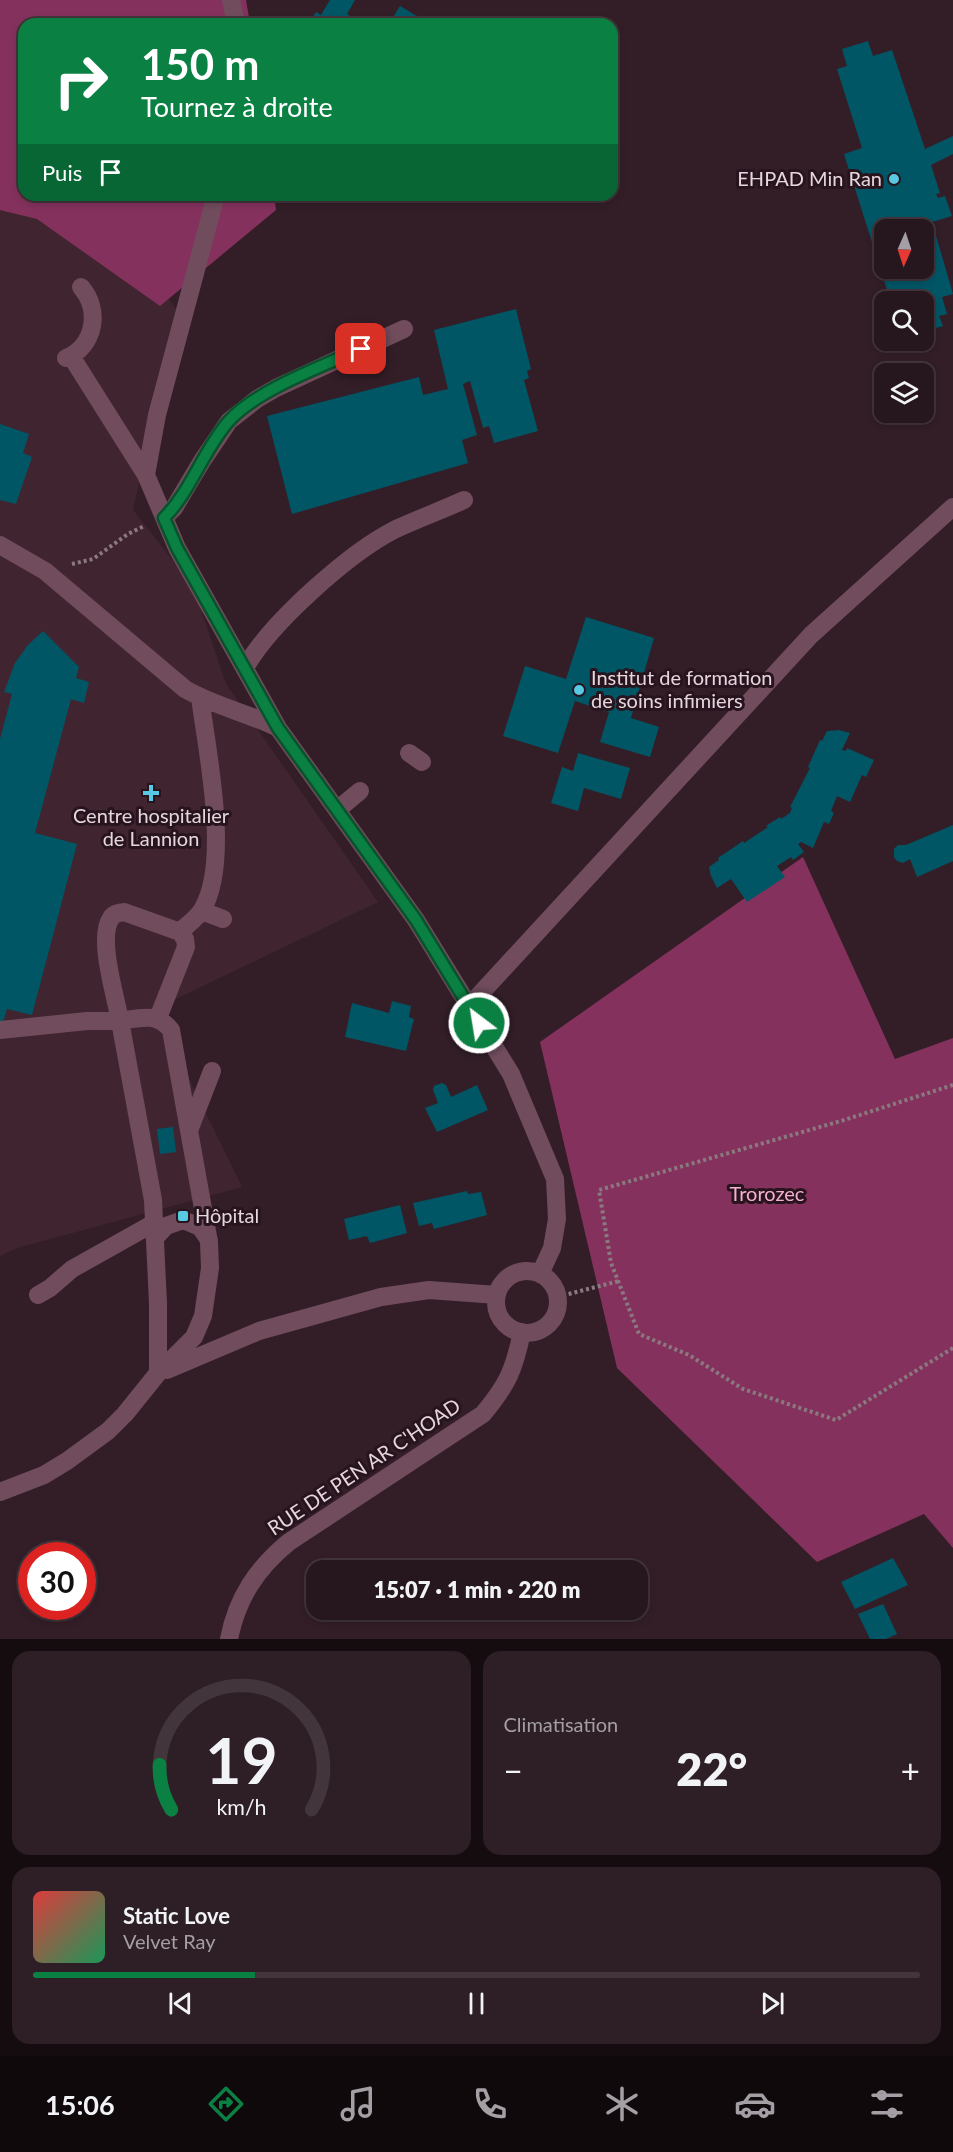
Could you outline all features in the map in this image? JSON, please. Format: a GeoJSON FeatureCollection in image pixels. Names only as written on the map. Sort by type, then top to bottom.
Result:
{"type":"FeatureCollection","features":[{"type":"Feature","properties":{"kind":"street"},"geometry":{"type":"LineString","coordinates":[[231,0],[235,18]]}},
{"type":"Feature","properties":{"kind":"street"},"geometry":{"type":"LineString","coordinates":[[146,475],[157,415],[214,201]]}},
{"type":"Feature","properties":{"kind":"street"},"geometry":{"type":"LineString","coordinates":[[81,287],[92,305],[94,317],[92,329],[80,349],[68,357],[146,475],[177,548],[278,728],[416,920],[511,1074],[555,1179],[557,1218],[552,1248],[540,1274]]}},
{"type":"Feature","properties":{"kind":"street"},"geometry":{"type":"LineString","coordinates":[[164,518],[174,508],[201,461],[229,421],[257,399],[276,388],[404,328]]}},
{"type":"Feature","properties":{"kind":"street"},"geometry":{"type":"LineString","coordinates":[[245,668],[253,654],[299,603],[353,557],[395,530],[464,500]]}},
{"type":"Feature","properties":{"kind":"street"},"geometry":{"type":"LineString","coordinates":[[469,1006],[811,635],[953,507]]}},
{"type":"Feature","properties":{"kind":"street"},"geometry":{"type":"LineString","coordinates":[[0,545],[45,571],[185,689],[278,728]]}},
{"type":"Feature","properties":{"kind":"street"},"geometry":{"type":"LineString","coordinates":[[180,932],[202,911],[210,892],[217,833],[200,697]]}},
{"type":"Feature","properties":{"kind":"street"},"geometry":{"type":"LineString","coordinates":[[337,810],[360,791]]}},
{"type":"Feature","properties":{"kind":"street"},"geometry":{"type":"LineString","coordinates":[[202,911],[223,919]]}},
{"type":"Feature","properties":{"kind":"street"},"geometry":{"type":"LineString","coordinates":[[158,1018],[186,947],[185,939],[180,932],[124,912],[116,914],[110,920],[105,947],[153,1200],[158,1373]]}},
{"type":"Feature","properties":{"kind":"street"},"geometry":{"type":"LineString","coordinates":[[0,1030],[87,1021],[120,1021],[149,1016],[165,1023],[173,1038],[190,1130],[209,1242],[210,1268],[202,1316],[194,1337],[158,1373],[125,1414],[88,1446],[44,1475],[0,1492]]}},
{"type":"Feature","properties":{"kind":"street"},"geometry":{"type":"LineString","coordinates":[[190,1130],[212,1071]]}},
{"type":"Feature","properties":{"kind":"street"},"geometry":{"type":"LineString","coordinates":[[38,1295],[72,1269],[154,1230],[183,1220],[200,1227],[207,1234],[209,1242]]}},
{"type":"Feature","properties":{"kind":"street"},"geometry":{"type":"LineString","coordinates":[[530,1271],[540,1274],[549,1280],[555,1289],[558,1304],[555,1314],[541,1329],[528,1333],[508,1326],[501,1318],[497,1308],[497,1295],[501,1285],[508,1277],[518,1272],[530,1271]]}},
{"type":"Feature","properties":{"kind":"street"},"geometry":{"type":"LineString","coordinates":[[158,1373],[259,1331],[381,1297],[429,1290],[497,1295]]}},
{"type":"Feature","properties":{"kind":"street","name":"RUE DE PEN AR C'HOAD"},"geometry":{"type":"LineString","coordinates":[[229,1639],[237,1607],[243,1594],[276,1553],[289,1542],[483,1414],[502,1391],[511,1373],[522,1332]]}},
{"type":"Feature","properties":{"kind":"path"},"geometry":{"type":"LineString","coordinates":[[45,571],[93,559],[128,534],[164,518]]}},
{"type":"Feature","properties":{"kind":"path"},"geometry":{"type":"LineString","coordinates":[[953,1085],[841,1121],[598,1190],[611,1263],[639,1334],[688,1355],[743,1389],[836,1420],[953,1347]]}},
{"type":"Feature","properties":{"kind":"path"},"geometry":{"type":"LineString","coordinates":[[557,1297],[619,1281]]}},
{"type":"Feature","properties":{"kind":"shaded area","name":"Centre hospitalier de Lannion"},"geometry":{"type":"Polygon","coordinates":[[[0,205],[88,224],[147,266],[177,311],[133,510],[193,586],[226,684],[378,902],[155,1009],[242,1187],[17,1248],[0,1256],[0,205]]]}},
{"type":"Feature","properties":{"kind":"green space"},"geometry":{"type":"Polygon","coordinates":[[[0,0],[246,0],[249,18],[18,18],[18,201],[275,201],[276,210],[160,306],[37,219],[0,210],[0,0]]]}},
{"type":"Feature","properties":{"kind":"green space","name":"Trorozec"},"geometry":{"type":"Polygon","coordinates":[[[803,857],[895,1059],[953,1038],[953,1548],[924,1514],[817,1562],[617,1368],[540,1042],[803,857]]]}},
{"type":"Feature","properties":{"kind":"building"},"geometry":{"type":"Polygon","coordinates":[[[330,0],[355,0],[347,14],[353,18],[312,18],[316,12],[321,15],[330,0]]]}},
{"type":"Feature","properties":{"kind":"building"},"geometry":{"type":"Polygon","coordinates":[[[400,6],[420,18],[393,18],[400,6]]]}},
{"type":"Feature","properties":{"kind":"building","name":"EHPAD Min Ran"},"geometry":{"type":"Polygon","coordinates":[[[868,41],[873,56],[892,50],[925,149],[953,136],[953,154],[931,165],[940,193],[936,194],[938,198],[945,196],[952,216],[934,221],[934,219],[874,219],[874,248],[844,154],[862,148],[837,69],[847,66],[842,49],[868,41]]]}},
{"type":"Feature","properties":{"kind":"building","name":"EHPAD Min Ran"},"geometry":{"type":"Polygon","coordinates":[[[934,229],[953,294],[942,297],[947,314],[939,316],[943,326],[934,329],[934,291],[888,291],[884,279],[934,279],[934,229]]]}},
{"type":"Feature","properties":{"kind":"building"},"geometry":{"type":"Polygon","coordinates":[[[516,309],[531,369],[527,371],[529,378],[524,380],[538,431],[494,443],[489,426],[483,428],[470,381],[463,384],[477,435],[462,440],[468,463],[292,514],[267,416],[419,377],[423,395],[448,389],[434,330],[516,309]]]}},
{"type":"Feature","properties":{"kind":"building"},"geometry":{"type":"Polygon","coordinates":[[[0,424],[29,434],[23,453],[32,457],[16,504],[0,500],[0,424]]]}},
{"type":"Feature","properties":{"kind":"building","name":"Institut de formation de soins infimiers"},"geometry":{"type":"Polygon","coordinates":[[[586,617],[654,638],[631,718],[659,727],[650,757],[600,742],[609,712],[575,701],[558,753],[503,736],[525,666],[566,679],[586,617]]]}},
{"type":"Feature","properties":{"kind":"building"},"geometry":{"type":"Polygon","coordinates":[[[43,631],[79,667],[76,678],[89,682],[84,703],[71,699],[35,833],[77,844],[32,1015],[7,1009],[3,1022],[0,1021],[0,739],[12,694],[4,692],[15,663],[28,645],[43,631]]]}},
{"type":"Feature","properties":{"kind":"building"},"geometry":{"type":"Polygon","coordinates":[[[839,730],[850,733],[842,750],[846,751],[847,748],[874,760],[866,777],[862,775],[850,802],[837,796],[829,824],[824,822],[813,848],[801,842],[798,844],[804,852],[793,860],[791,857],[777,866],[785,877],[747,902],[731,879],[717,888],[709,867],[743,841],[744,843],[768,827],[766,826],[790,813],[792,808],[790,807],[810,768],[808,767],[820,740],[822,741],[827,731],[839,730]]]}},
{"type":"Feature","properties":{"kind":"building"},"geometry":{"type":"Polygon","coordinates":[[[578,753],[630,768],[621,799],[584,788],[578,811],[551,803],[562,767],[573,771],[578,753]]]}},
{"type":"Feature","properties":{"kind":"building"},"geometry":{"type":"Polygon","coordinates":[[[953,825],[953,861],[917,877],[910,859],[903,863],[894,857],[894,849],[898,845],[906,845],[953,825]]]}},
{"type":"Feature","properties":{"kind":"building"},"geometry":{"type":"Polygon","coordinates":[[[392,1001],[411,1006],[409,1017],[414,1019],[406,1051],[345,1037],[352,1003],[389,1013],[392,1001]]]}},
{"type":"Feature","properties":{"kind":"building"},"geometry":{"type":"Polygon","coordinates":[[[442,1083],[446,1085],[451,1097],[477,1085],[488,1110],[437,1132],[425,1108],[438,1103],[433,1090],[434,1086],[442,1083]]]}},
{"type":"Feature","properties":{"kind":"building"},"geometry":{"type":"Polygon","coordinates":[[[173,1127],[176,1152],[160,1154],[157,1129],[173,1127]]]}},
{"type":"Feature","properties":{"kind":"building"},"geometry":{"type":"Polygon","coordinates":[[[467,1191],[468,1194],[481,1192],[487,1215],[434,1229],[432,1223],[419,1226],[413,1203],[467,1191]]]}},
{"type":"Feature","properties":{"kind":"building"},"geometry":{"type":"Polygon","coordinates":[[[400,1205],[407,1233],[370,1243],[367,1236],[349,1240],[344,1219],[400,1205]]]}},
{"type":"Feature","properties":{"kind":"building"},"geometry":{"type":"Polygon","coordinates":[[[893,1558],[908,1585],[855,1609],[841,1582],[893,1558]]]}},
{"type":"Feature","properties":{"kind":"building"},"geometry":{"type":"Polygon","coordinates":[[[883,1604],[897,1634],[886,1639],[870,1639],[858,1614],[883,1604]]]}},
{"type":"Feature","properties":{"kind":"place","name":"EHPAD Min Ran"},"geometry":{"type":"Point","coordinates":[894,179]}},
{"type":"Feature","properties":{"kind":"place","name":"Institut de formation de soins infimiers"},"geometry":{"type":"Point","coordinates":[579,690]}},
{"type":"Feature","properties":{"kind":"place","name":"Centre hospitalier de Lannion"},"geometry":{"type":"Point","coordinates":[151,793]}},
{"type":"Feature","properties":{"kind":"place","name":"Hôpital"},"geometry":{"type":"Point","coordinates":[183,1216]}},
{"type":"Feature","properties":{"kind":"route"},"geometry":{"type":"LineString","coordinates":[[361,349],[276,388],[257,399],[229,421],[201,461],[174,508],[164,518],[177,548],[278,728],[416,920],[479,1023]]}}]}
